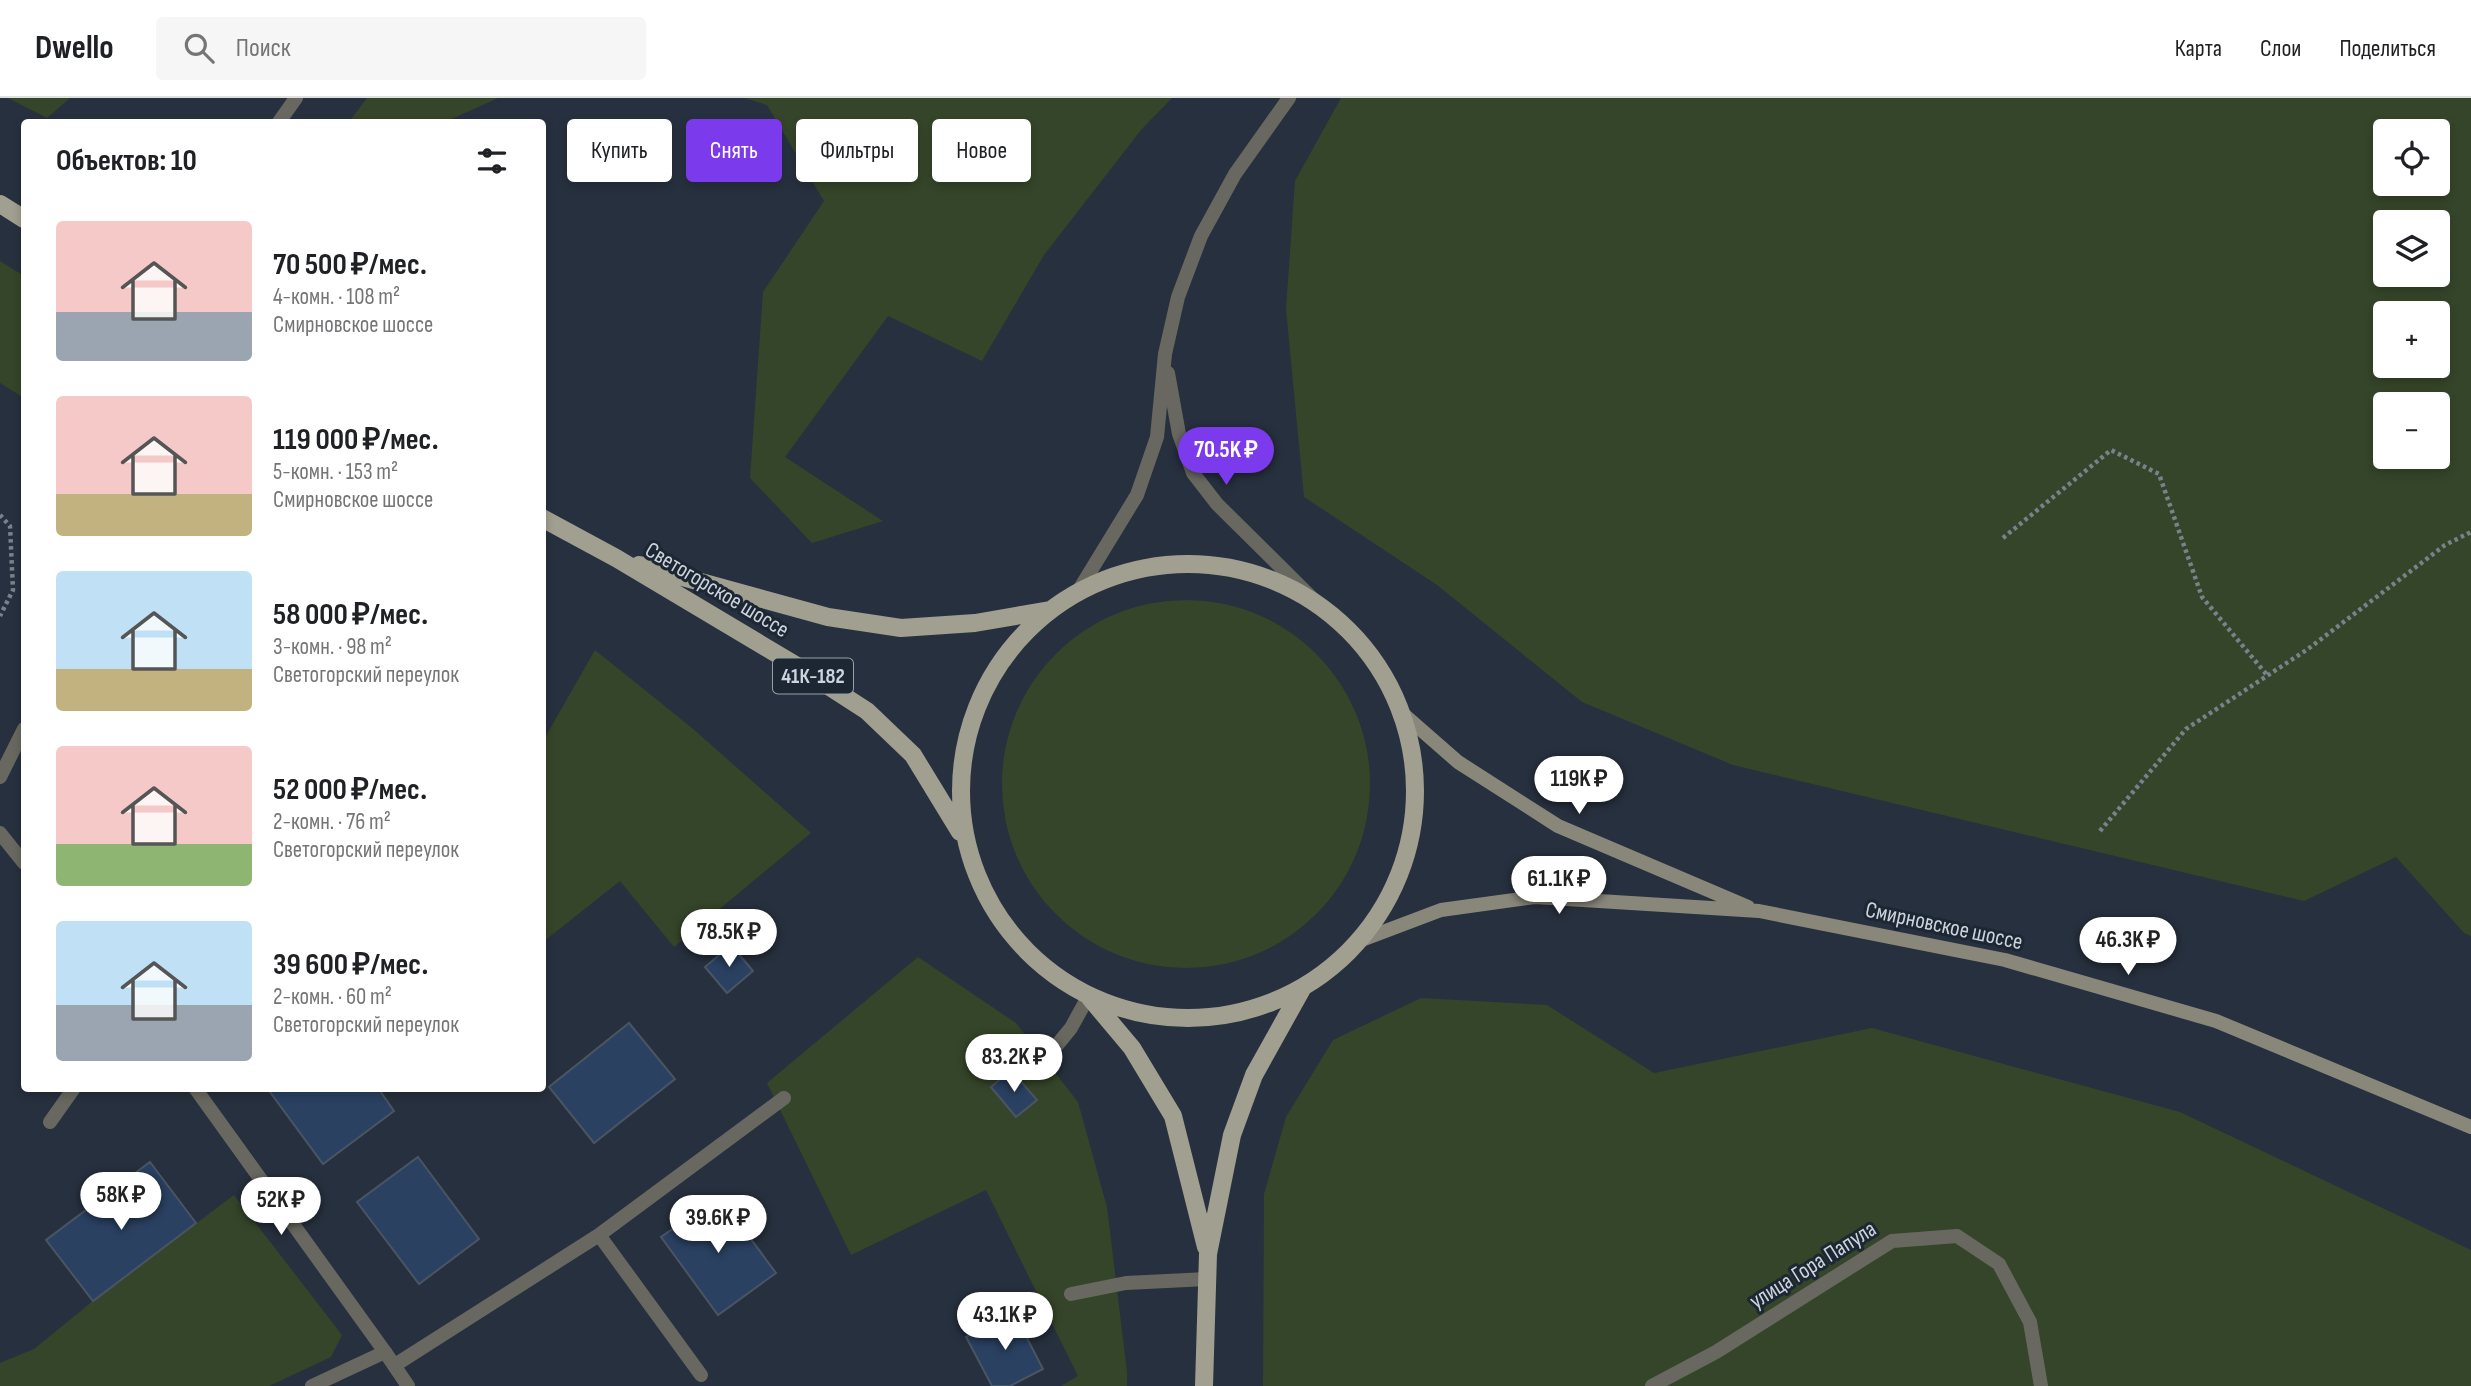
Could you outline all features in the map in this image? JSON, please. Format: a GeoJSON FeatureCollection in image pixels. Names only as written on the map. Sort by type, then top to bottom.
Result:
{"type":"FeatureCollection","features":[{"type":"Feature","properties":{"kind":"main road"},"geometry":{"type":"LineString","coordinates":[[0,204],[21,217]]}},
{"type":"Feature","properties":{"kind":"main road","name":"Светогорское шоссе"},"geometry":{"type":"LineString","coordinates":[[546,520],[616,558],[867,711],[913,755],[965,841]]}},
{"type":"Feature","properties":{"kind":"main road","name":"Светогорское шоссе"},"geometry":{"type":"LineString","coordinates":[[616,558],[828,617],[901,628],[975,623],[1050,610]]}},
{"type":"Feature","properties":{"kind":"main road"},"geometry":{"type":"LineString","coordinates":[[1181,563],[1217,565],[1252,572],[1285,585],[1316,602],[1344,625],[1368,651],[1387,681],[1402,713],[1412,752],[1416,792],[1412,833],[1401,872],[1383,908],[1359,941],[1333,966],[1303,987],[1270,1003],[1235,1013],[1199,1019],[1159,1017],[1124,1011],[1088,997],[1049,972],[1020,946],[996,914],[977,879],[965,841],[960,802],[961,763],[970,723],[983,691],[1001,660],[1023,633],[1079,590],[1112,576],[1146,567],[1181,563]]}},
{"type":"Feature","properties":{"kind":"main road","name":"Смирновское шоссе"},"geometry":{"type":"LineString","coordinates":[[1402,713],[1458,762],[1558,826],[1759,911]]}},
{"type":"Feature","properties":{"kind":"main road","name":"Смирновское шоссе"},"geometry":{"type":"LineString","coordinates":[[1359,941],[1441,910],[1535,897],[1759,911],[2005,960],[2216,1021],[2471,1127]]}},
{"type":"Feature","properties":{"kind":"main road"},"geometry":{"type":"LineString","coordinates":[[1203,1386],[1208,1254],[1232,1135],[1254,1075],[1303,987]]}},
{"type":"Feature","properties":{"kind":"main road"},"geometry":{"type":"LineString","coordinates":[[1088,997],[1132,1048],[1173,1116],[1208,1254]]}},
{"type":"Feature","properties":{"kind":"street"},"geometry":{"type":"LineString","coordinates":[[281,119],[296,98]]}},
{"type":"Feature","properties":{"kind":"street"},"geometry":{"type":"LineString","coordinates":[[1079,590],[1137,495],[1157,437],[1165,354],[1178,297],[1201,236],[1235,174],[1289,98]]}},
{"type":"Feature","properties":{"kind":"street"},"geometry":{"type":"LineString","coordinates":[[1165,354],[1179,434],[1193,473],[1217,504],[1316,602]]}},
{"type":"Feature","properties":{"kind":"street"},"geometry":{"type":"LineString","coordinates":[[0,777],[21,735]]}},
{"type":"Feature","properties":{"kind":"street"},"geometry":{"type":"LineString","coordinates":[[0,834],[21,859]]}},
{"type":"Feature","properties":{"kind":"street"},"geometry":{"type":"LineString","coordinates":[[1039,1067],[1071,1028],[1088,997]]}},
{"type":"Feature","properties":{"kind":"street"},"geometry":{"type":"LineString","coordinates":[[50,1122],[71,1092]]}},
{"type":"Feature","properties":{"kind":"street"},"geometry":{"type":"LineString","coordinates":[[198,1092],[408,1386]]}},
{"type":"Feature","properties":{"kind":"street"},"geometry":{"type":"LineString","coordinates":[[395,1365],[599,1234],[784,1098]]}},
{"type":"Feature","properties":{"kind":"street"},"geometry":{"type":"LineString","coordinates":[[599,1234],[701,1375]]}},
{"type":"Feature","properties":{"kind":"street","name":"улица Гора Папула"},"geometry":{"type":"LineString","coordinates":[[1652,1386],[1716,1352],[1892,1241],[1957,1236],[1999,1264],[2030,1322],[2041,1386]]}},
{"type":"Feature","properties":{"kind":"street"},"geometry":{"type":"LineString","coordinates":[[1071,1294],[1126,1283],[1207,1279]]}},
{"type":"Feature","properties":{"kind":"street"},"geometry":{"type":"LineString","coordinates":[[312,1386],[386,1352]]}},
{"type":"Feature","properties":{"kind":"path"},"geometry":{"type":"LineString","coordinates":[[2003,538],[2111,450],[2159,474],[2202,597],[2267,675]]}},
{"type":"Feature","properties":{"kind":"path"},"geometry":{"type":"LineString","coordinates":[[0,515],[10,526],[13,590],[0,616]]}},
{"type":"Feature","properties":{"kind":"path"},"geometry":{"type":"LineString","coordinates":[[2100,831],[2186,729],[2308,649],[2445,545],[2471,532]]}},
{"type":"Feature","properties":{"kind":"green space"},"geometry":{"type":"Polygon","coordinates":[[[8,98],[70,98],[47,118],[8,98]]]}},
{"type":"Feature","properties":{"kind":"green space"},"geometry":{"type":"Polygon","coordinates":[[[367,98],[498,98],[452,119],[351,119],[367,98]]]}},
{"type":"Feature","properties":{"kind":"green space"},"geometry":{"type":"Polygon","coordinates":[[[745,98],[1172,98],[1141,130],[1044,255],[982,361],[888,316],[785,457],[883,521],[812,543],[750,478],[763,292],[824,201],[813,182],[918,182],[918,119],[796,119],[796,154],[782,130],[782,119],[775,119],[767,105],[745,98]]]}},
{"type":"Feature","properties":{"kind":"green space"},"geometry":{"type":"Polygon","coordinates":[[[1341,98],[2471,98],[2471,936],[2464,933],[2396,857],[2304,901],[1733,765],[1582,702],[1437,585],[1304,497],[1286,309],[1295,181],[1341,98]]]}},
{"type":"Feature","properties":{"kind":"green space"},"geometry":{"type":"Polygon","coordinates":[[[0,261],[21,274],[21,396],[0,383],[0,261]]]}},
{"type":"Feature","properties":{"kind":"green space"},"geometry":{"type":"Polygon","coordinates":[[[1186,600],[1222,604],[1256,614],[1288,631],[1316,654],[1339,682],[1356,714],[1366,748],[1370,784],[1366,820],[1356,854],[1339,886],[1316,914],[1288,937],[1256,954],[1222,964],[1186,968],[1150,964],[1116,954],[1084,937],[1056,914],[1033,886],[1016,854],[1006,820],[1002,784],[1006,748],[1016,714],[1033,682],[1056,654],[1084,631],[1116,614],[1150,604],[1186,600]]]}},
{"type":"Feature","properties":{"kind":"green space"},"geometry":{"type":"Polygon","coordinates":[[[595,650],[692,728],[811,833],[674,947],[620,881],[546,940],[546,736],[595,650]]]}},
{"type":"Feature","properties":{"kind":"green space"},"geometry":{"type":"Polygon","coordinates":[[[918,957],[1016,1023],[1078,1102],[1107,1207],[1127,1386],[1061,1386],[1078,1376],[986,1190],[851,1255],[767,1083],[918,957]]]}},
{"type":"Feature","properties":{"kind":"green space"},"geometry":{"type":"Polygon","coordinates":[[[1421,998],[1547,1005],[1654,1073],[1872,1028],[2180,1112],[2471,1250],[2471,1386],[1263,1386],[1264,1194],[1286,1117],[1333,1040],[1421,998]]]}},
{"type":"Feature","properties":{"kind":"green space"},"geometry":{"type":"Polygon","coordinates":[[[234,1195],[342,1335],[331,1357],[269,1386],[0,1386],[0,1363],[34,1349],[234,1195]]]}},
{"type":"Feature","properties":{"kind":"building"},"geometry":{"type":"Polygon","coordinates":[[[731,945],[753,971],[727,993],[705,967],[731,945]]]}},
{"type":"Feature","properties":{"kind":"building"},"geometry":{"type":"Polygon","coordinates":[[[629,1023],[675,1079],[594,1143],[549,1087],[629,1023]]]}},
{"type":"Feature","properties":{"kind":"building"},"geometry":{"type":"Polygon","coordinates":[[[1011,1070],[1037,1100],[1016,1117],[991,1087],[1011,1070]]]}},
{"type":"Feature","properties":{"kind":"building"},"geometry":{"type":"Polygon","coordinates":[[[270,1092],[381,1092],[394,1111],[323,1164],[270,1092]]]}},
{"type":"Feature","properties":{"kind":"building"},"geometry":{"type":"Polygon","coordinates":[[[418,1157],[479,1239],[419,1284],[357,1202],[418,1157]]]}},
{"type":"Feature","properties":{"kind":"building"},"geometry":{"type":"Polygon","coordinates":[[[150,1162],[196,1223],[93,1301],[46,1240],[150,1162]]]}},
{"type":"Feature","properties":{"kind":"building"},"geometry":{"type":"Polygon","coordinates":[[[719,1196],[776,1273],[718,1315],[661,1237],[719,1196]]]}},
{"type":"Feature","properties":{"kind":"building"},"geometry":{"type":"Polygon","coordinates":[[[1014,1313],[1043,1369],[1010,1386],[992,1386],[966,1337],[1014,1313]]]}}]}
